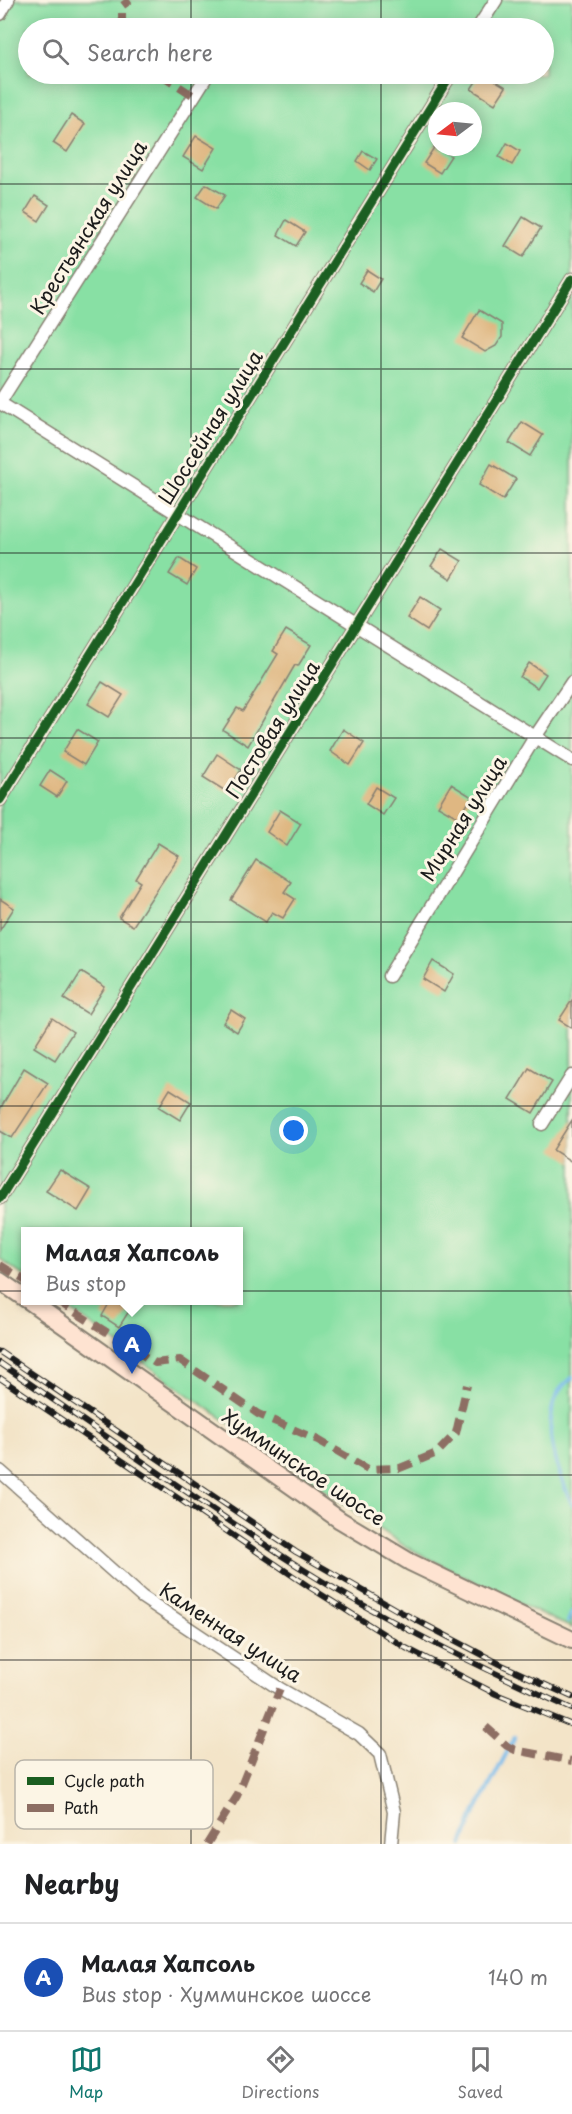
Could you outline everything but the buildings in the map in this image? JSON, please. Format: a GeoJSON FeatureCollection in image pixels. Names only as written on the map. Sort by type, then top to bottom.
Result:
{"type":"FeatureCollection","features":[{"type":"Feature","properties":{"kind":"main road","name":"Хумминское шоссе"},"geometry":{"type":"LineString","coordinates":[[3,1289],[21,1297]]}},
{"type":"Feature","properties":{"kind":"main road","name":"Хумминское шоссе"},"geometry":{"type":"LineString","coordinates":[[34,1305],[340,1520],[410,1562],[572,1640]]}},
{"type":"Feature","properties":{"kind":"street"},"geometry":{"type":"LineString","coordinates":[[0,14],[8,0]]}},
{"type":"Feature","properties":{"kind":"street"},"geometry":{"type":"LineString","coordinates":[[484,18],[496,0]]}},
{"type":"Feature","properties":{"kind":"street","name":"Крестьянская улица"},"geometry":{"type":"LineString","coordinates":[[0,402],[202,84]]}},
{"type":"Feature","properties":{"kind":"street","name":"Шоссейная улица"},"geometry":{"type":"LineString","coordinates":[[0,800],[444,84]]}},
{"type":"Feature","properties":{"kind":"street","name":"Постовая улица"},"geometry":{"type":"LineString","coordinates":[[0,1198],[572,279]]}},
{"type":"Feature","properties":{"kind":"street"},"geometry":{"type":"LineString","coordinates":[[0,402],[572,760]]}},
{"type":"Feature","properties":{"kind":"street","name":"Мирная улица"},"geometry":{"type":"LineString","coordinates":[[389,976],[572,682]]}},
{"type":"Feature","properties":{"kind":"street"},"geometry":{"type":"LineString","coordinates":[[542,1124],[572,1076]]}},
{"type":"Feature","properties":{"kind":"street","name":"Каменная улица"},"geometry":{"type":"LineString","coordinates":[[0,1471],[142,1597],[279,1689],[359,1734],[380,1754],[394,1812],[391,1844]]}},
{"type":"Feature","properties":{"kind":"green space"},"geometry":{"type":"Polygon","coordinates":[[[0,0],[572,0],[572,1628],[502,1596],[403,1545],[64,1305],[243,1305],[243,1227],[21,1227],[21,1274],[0,1259],[0,0]]]}},
{"type":"Feature","properties":{"kind":"waterway"},"geometry":{"type":"LineString","coordinates":[[572,1378],[560,1389],[553,1404],[551,1418],[556,1463],[572,1504]]}},
{"type":"Feature","properties":{"kind":"waterway"},"geometry":{"type":"LineString","coordinates":[[568,1622],[572,1612]]}},
{"type":"Feature","properties":{"kind":"waterway"},"geometry":{"type":"LineString","coordinates":[[462,1844],[472,1819],[515,1737]]}},
{"type":"Feature","properties":{"kind":"railway"},"geometry":{"type":"LineString","coordinates":[[0,1352],[296,1552],[397,1610],[502,1665],[572,1697]]}},
{"type":"Feature","properties":{"kind":"railway"},"geometry":{"type":"LineString","coordinates":[[0,1363],[323,1582],[428,1640],[572,1709]]}},
{"type":"Feature","properties":{"kind":"railway"},"geometry":{"type":"LineString","coordinates":[[0,1378],[311,1588],[406,1648],[496,1694],[572,1725]]}},
{"type":"Feature","properties":{"kind":"marked path"},"geometry":{"type":"LineString","coordinates":[[122,18],[122,6],[130,0]]}},
{"type":"Feature","properties":{"kind":"marked path"},"geometry":{"type":"LineString","coordinates":[[175,84],[194,96]]}},
{"type":"Feature","properties":{"kind":"marked path"},"geometry":{"type":"LineString","coordinates":[[0,1265],[21,1278]]}},
{"type":"Feature","properties":{"kind":"marked path"},"geometry":{"type":"LineString","coordinates":[[64,1305],[155,1363],[180,1360],[258,1414],[318,1440],[368,1469],[400,1468],[437,1453],[456,1433],[467,1385]]}},
{"type":"Feature","properties":{"kind":"marked path"},"geometry":{"type":"LineString","coordinates":[[207,1844],[237,1796],[280,1689]]}},
{"type":"Feature","properties":{"kind":"marked path"},"geometry":{"type":"LineString","coordinates":[[486,1727],[507,1746],[515,1750],[572,1761]]}},
{"type":"Feature","properties":{"kind":"cycle path"},"geometry":{"type":"LineString","coordinates":[[0,800],[445,84]]}},
{"type":"Feature","properties":{"kind":"cycle path"},"geometry":{"type":"LineString","coordinates":[[0,1198],[572,279]]}},
{"type":"Feature","properties":{"kind":"place","name":"Малая Хапсоль"},"geometry":{"type":"Point","coordinates":[132,1374]}}]}
